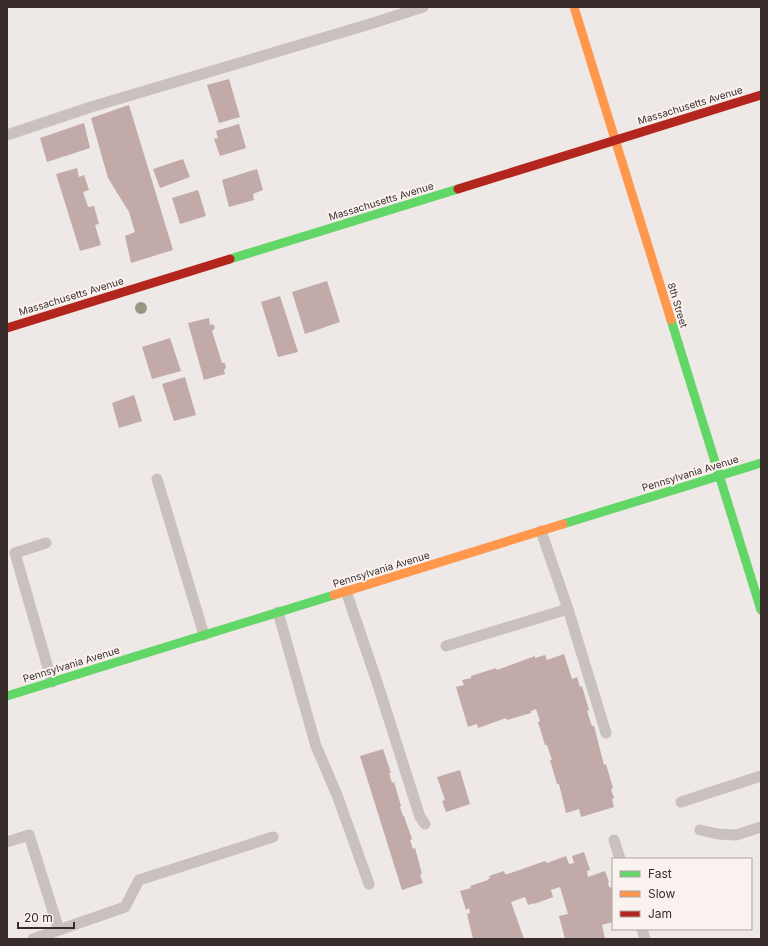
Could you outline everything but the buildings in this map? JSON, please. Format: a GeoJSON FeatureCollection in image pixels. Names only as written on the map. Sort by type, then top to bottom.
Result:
{"type":"FeatureCollection","features":[{"type":"Feature","properties":{"kind":"street","name":"8th Street"},"geometry":{"type":"LineString","coordinates":[[574,7],[761,610]]}},
{"type":"Feature","properties":{"kind":"street","name":"Massachusetts Avenue"},"geometry":{"type":"LineString","coordinates":[[7,328],[761,94]]}},
{"type":"Feature","properties":{"kind":"street","name":"Pennsylvania Avenue"},"geometry":{"type":"LineString","coordinates":[[7,696],[761,463]]}},
{"type":"Feature","properties":{"kind":"lane"},"geometry":{"type":"LineString","coordinates":[[7,135],[91,106],[423,7]]}},
{"type":"Feature","properties":{"kind":"lane"},"geometry":{"type":"LineString","coordinates":[[157,479],[204,635]]}},
{"type":"Feature","properties":{"kind":"lane"},"geometry":{"type":"LineString","coordinates":[[541,531],[568,609],[606,733]]}},
{"type":"Feature","properties":{"kind":"lane"},"geometry":{"type":"LineString","coordinates":[[46,543],[15,553],[52,682]]}},
{"type":"Feature","properties":{"kind":"lane"},"geometry":{"type":"LineString","coordinates":[[346,591],[376,678],[420,817],[426,824]]}},
{"type":"Feature","properties":{"kind":"lane"},"geometry":{"type":"LineString","coordinates":[[446,646],[568,609]]}},
{"type":"Feature","properties":{"kind":"lane"},"geometry":{"type":"LineString","coordinates":[[278,612],[316,746],[337,795],[369,884]]}},
{"type":"Feature","properties":{"kind":"lane"},"geometry":{"type":"LineString","coordinates":[[681,802],[761,776]]}},
{"type":"Feature","properties":{"kind":"lane"},"geometry":{"type":"LineString","coordinates":[[700,830],[718,834],[736,835],[761,827]]}},
{"type":"Feature","properties":{"kind":"lane"},"geometry":{"type":"LineString","coordinates":[[7,842],[29,835],[59,930]]}},
{"type":"Feature","properties":{"kind":"lane"},"geometry":{"type":"LineString","coordinates":[[33,939],[125,907],[139,880],[273,837]]}},
{"type":"Feature","properties":{"kind":"lane"},"geometry":{"type":"LineString","coordinates":[[614,840],[620,858]]}},
{"type":"Feature","properties":{"kind":"traffic: fast"},"geometry":{"type":"LineString","coordinates":[[230,259],[458,189]]}},
{"type":"Feature","properties":{"kind":"traffic: fast"},"geometry":{"type":"LineString","coordinates":[[671,320],[761,610]]}},
{"type":"Feature","properties":{"kind":"traffic: fast"},"geometry":{"type":"LineString","coordinates":[[563,524],[761,463]]}},
{"type":"Feature","properties":{"kind":"traffic: fast"},"geometry":{"type":"LineString","coordinates":[[7,696],[334,595]]}},
{"type":"Feature","properties":{"kind":"traffic: slow"},"geometry":{"type":"LineString","coordinates":[[574,7],[671,320]]}},
{"type":"Feature","properties":{"kind":"traffic: slow"},"geometry":{"type":"LineString","coordinates":[[334,595],[563,524]]}},
{"type":"Feature","properties":{"kind":"traffic: jam"},"geometry":{"type":"LineString","coordinates":[[458,189],[761,95]]}},
{"type":"Feature","properties":{"kind":"traffic: jam"},"geometry":{"type":"LineString","coordinates":[[7,328],[230,259]]}}]}
